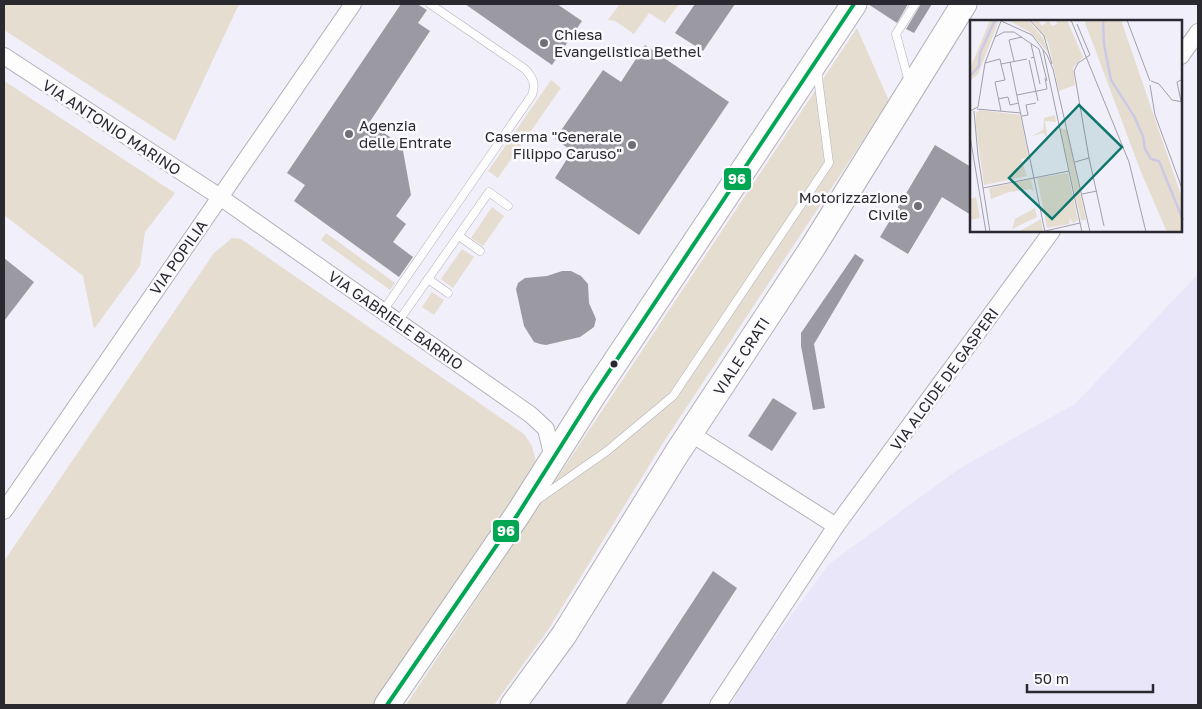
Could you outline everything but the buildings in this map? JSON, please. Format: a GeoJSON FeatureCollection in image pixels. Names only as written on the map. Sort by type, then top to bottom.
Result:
{"type":"FeatureCollection","features":[{"type":"Feature","properties":{"kind":"main road"},"geometry":{"type":"LineString","coordinates":[[387,705],[518,514],[553,458],[854,4]]}},
{"type":"Feature","properties":{"kind":"main road","name":"VIALE CRATI"},"geometry":{"type":"LineString","coordinates":[[513,705],[564,635],[690,433],[814,247],[964,4]]}},
{"type":"Feature","properties":{"kind":"street","name":"VIA POPILIA"},"geometry":{"type":"LineString","coordinates":[[4,511],[353,4]]}},
{"type":"Feature","properties":{"kind":"street"},"geometry":{"type":"LineString","coordinates":[[1182,55],[1198,32]]}},
{"type":"Feature","properties":{"kind":"street","name":"VIA ANTONIO MARINO"},"geometry":{"type":"LineString","coordinates":[[4,56],[220,196]]}},
{"type":"Feature","properties":{"kind":"street","name":"VIA GABRIELE BARRIO"},"geometry":{"type":"LineString","coordinates":[[220,196],[531,415],[546,429],[553,458]]}},
{"type":"Feature","properties":{"kind":"street","name":"VIA ALCIDE DE GASPERI"},"geometry":{"type":"LineString","coordinates":[[718,705],[836,526],[1051,232]]}},
{"type":"Feature","properties":{"kind":"street"},"geometry":{"type":"LineString","coordinates":[[690,433],[797,494],[836,526]]}},
{"type":"Feature","properties":{"kind":"lane"},"geometry":{"type":"LineString","coordinates":[[383,311],[532,95],[534,82],[531,76],[430,4]]}},
{"type":"Feature","properties":{"kind":"lane"},"geometry":{"type":"LineString","coordinates":[[911,89],[896,34],[915,4]]}},
{"type":"Feature","properties":{"kind":"lane"},"geometry":{"type":"LineString","coordinates":[[518,514],[607,452],[673,396],[830,163],[816,60]]}},
{"type":"Feature","properties":{"kind":"lane"},"geometry":{"type":"LineString","coordinates":[[398,322],[489,192],[508,206]]}},
{"type":"Feature","properties":{"kind":"lane"},"geometry":{"type":"LineString","coordinates":[[458,236],[480,251]]}},
{"type":"Feature","properties":{"kind":"lane"},"geometry":{"type":"LineString","coordinates":[[428,279],[448,293]]}},
{"type":"Feature","properties":{"kind":"shaded area"},"geometry":{"type":"Polygon","coordinates":[[[4,4],[239,4],[175,141],[4,30],[4,4]]]}},
{"type":"Feature","properties":{"kind":"shaded area"},"geometry":{"type":"Polygon","coordinates":[[[620,4],[679,4],[665,23],[649,13],[634,34],[615,21],[608,20],[620,4]]]}},
{"type":"Feature","properties":{"kind":"shaded area"},"geometry":{"type":"Polygon","coordinates":[[[857,28],[889,101],[663,443],[548,630],[494,705],[406,705],[857,28]]]}},
{"type":"Feature","properties":{"kind":"shaded area"},"geometry":{"type":"Polygon","coordinates":[[[551,80],[561,88],[498,178],[488,171],[551,80]]]}},
{"type":"Feature","properties":{"kind":"shaded area"},"geometry":{"type":"Polygon","coordinates":[[[4,81],[175,193],[145,232],[140,266],[94,329],[83,276],[4,215],[4,81]]]}},
{"type":"Feature","properties":{"kind":"shaded area"},"geometry":{"type":"Polygon","coordinates":[[[492,207],[504,216],[483,246],[471,238],[492,207]]]}},
{"type":"Feature","properties":{"kind":"shaded area"},"geometry":{"type":"Polygon","coordinates":[[[326,233],[395,283],[390,290],[321,240],[326,233]]]}},
{"type":"Feature","properties":{"kind":"shaded area"},"geometry":{"type":"Polygon","coordinates":[[[232,238],[241,239],[524,434],[532,446],[537,466],[375,705],[4,705],[4,561],[214,253],[232,238]]]}},
{"type":"Feature","properties":{"kind":"shaded area"},"geometry":{"type":"Polygon","coordinates":[[[462,249],[474,257],[453,288],[441,279],[462,249]]]}},
{"type":"Feature","properties":{"kind":"shaded area"},"geometry":{"type":"Polygon","coordinates":[[[1198,274],[1198,705],[732,705],[740,685],[829,564],[960,468],[1075,404],[1198,274]]]}},
{"type":"Feature","properties":{"kind":"shaded area"},"geometry":{"type":"Polygon","coordinates":[[[432,292],[444,300],[434,315],[422,307],[432,292]]]}},
{"type":"Feature","properties":{"kind":"transit line","name":"96"},"geometry":{"type":"LineString","coordinates":[[387,705],[518,514],[592,397],[854,4]]}},
{"type":"Feature","properties":{"kind":"place","name":"Chiesa Evangelistica Bethel"},"geometry":{"type":"Point","coordinates":[544,43]}},
{"type":"Feature","properties":{"kind":"place","name":"Agenzia delle Entrate"},"geometry":{"type":"Point","coordinates":[349,134]}},
{"type":"Feature","properties":{"kind":"place","name":"Caserma \"Generale Filippo Caruso\""},"geometry":{"type":"Point","coordinates":[632,145]}},
{"type":"Feature","properties":{"kind":"place","name":"Motorizzazione Civile"},"geometry":{"type":"Point","coordinates":[918,206]}}]}
